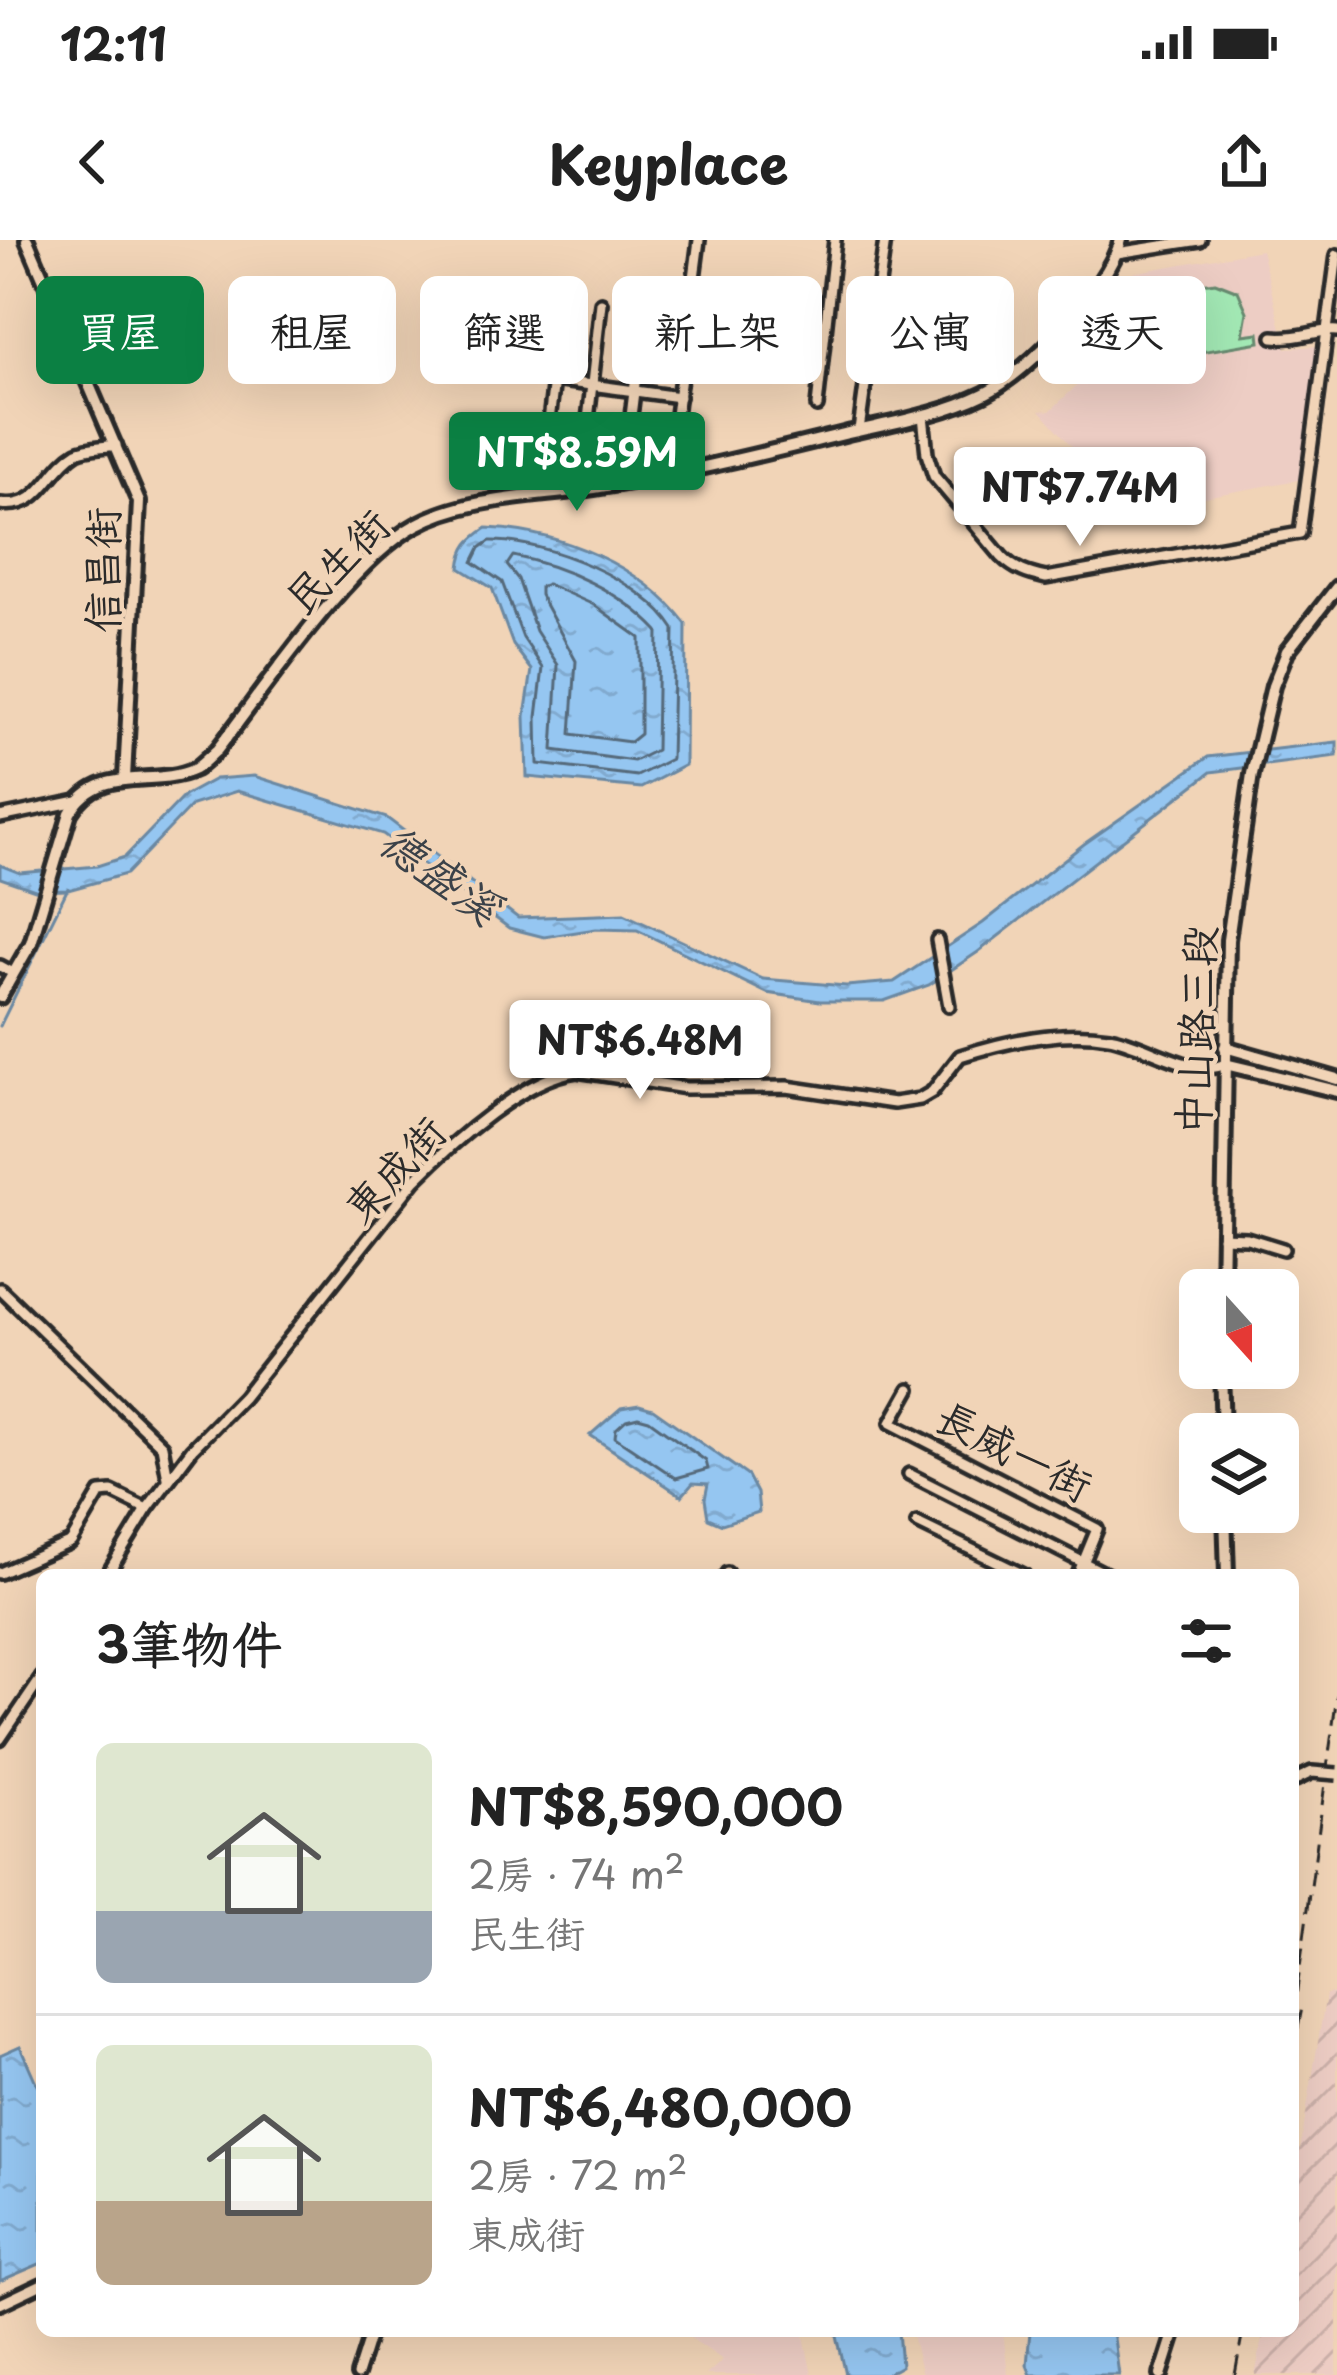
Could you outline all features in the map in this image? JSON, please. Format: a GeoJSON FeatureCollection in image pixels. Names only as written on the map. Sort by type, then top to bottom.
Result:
{"type":"FeatureCollection","features":[{"type":"Feature","properties":{"kind":"street","name":"信昌街"},"geometry":{"type":"LineString","coordinates":[[27,240],[140,502],[125,778]]}},
{"type":"Feature","properties":{"kind":"street"},"geometry":{"type":"LineString","coordinates":[[668,476],[699,240]]}},
{"type":"Feature","properties":{"kind":"street"},"geometry":{"type":"LineString","coordinates":[[817,406],[835,240]]}},
{"type":"Feature","properties":{"kind":"street"},"geometry":{"type":"LineString","coordinates":[[859,430],[886,240]]}},
{"type":"Feature","properties":{"kind":"street"},"geometry":{"type":"LineString","coordinates":[[1119,247],[1200,240]]}},
{"type":"Feature","properties":{"kind":"street","name":"民生街"},"geometry":{"type":"LineString","coordinates":[[76,801],[125,778],[194,769],[217,750],[349,584],[412,527],[444,513],[488,504],[668,476],[923,415],[987,393],[1085,305],[1119,247]]}},
{"type":"Feature","properties":{"kind":"street"},"geometry":{"type":"LineString","coordinates":[[923,415],[934,476],[979,534],[1015,569],[1046,578],[1300,533],[1332,330],[1337,255]]}},
{"type":"Feature","properties":{"kind":"street"},"geometry":{"type":"LineString","coordinates":[[584,456],[601,303]]}},
{"type":"Feature","properties":{"kind":"street"},"geometry":{"type":"LineString","coordinates":[[1273,338],[1305,338],[1332,330]]}},
{"type":"Feature","properties":{"kind":"street"},"geometry":{"type":"LineString","coordinates":[[544,463],[554,384]]}},
{"type":"Feature","properties":{"kind":"street"},"geometry":{"type":"LineString","coordinates":[[579,384],[680,397]]}},
{"type":"Feature","properties":{"kind":"street"},"geometry":{"type":"LineString","coordinates":[[627,449],[635,384]]}},
{"type":"Feature","properties":{"kind":"street"},"geometry":{"type":"LineString","coordinates":[[0,503],[15,506],[36,496],[78,452],[116,445]]}},
{"type":"Feature","properties":{"kind":"street","name":"中山路三段"},"geometry":{"type":"LineString","coordinates":[[1222,1269],[1232,899],[1256,750],[1287,651],[1337,587]]}},
{"type":"Feature","properties":{"kind":"street"},"geometry":{"type":"LineString","coordinates":[[0,817],[76,801]]}},
{"type":"Feature","properties":{"kind":"street"},"geometry":{"type":"LineString","coordinates":[[0,997],[31,943],[76,801]]}},
{"type":"Feature","properties":{"kind":"street"},"geometry":{"type":"LineString","coordinates":[[938,944],[948,1000]]}},
{"type":"Feature","properties":{"kind":"street"},"geometry":{"type":"LineString","coordinates":[[0,966],[13,973]]}},
{"type":"Feature","properties":{"kind":"street","name":"東成街"},"geometry":{"type":"LineString","coordinates":[[111,1569],[191,1449],[243,1397],[427,1168],[525,1092],[561,1073],[577,1071],[686,1088],[787,1088],[894,1103],[932,1092],[960,1056],[1071,1032],[1114,1037],[1204,1069],[1226,1064]]}},
{"type":"Feature","properties":{"kind":"street"},"geometry":{"type":"LineString","coordinates":[[1226,1047],[1337,1079]]}},
{"type":"Feature","properties":{"kind":"street"},"geometry":{"type":"LineString","coordinates":[[1226,1064],[1337,1091]]}},
{"type":"Feature","properties":{"kind":"street"},"geometry":{"type":"LineString","coordinates":[[1222,1237],[1247,1238],[1283,1249]]}},
{"type":"Feature","properties":{"kind":"street"},"geometry":{"type":"LineString","coordinates":[[0,1289],[162,1446],[168,1479]]}},
{"type":"Feature","properties":{"kind":"street","name":"長威一街"},"geometry":{"type":"LineString","coordinates":[[910,1389],[891,1423],[1097,1528],[1080,1569]]}},
{"type":"Feature","properties":{"kind":"street"},"geometry":{"type":"LineString","coordinates":[[909,1474],[1097,1569]]}},
{"type":"Feature","properties":{"kind":"street"},"geometry":{"type":"LineString","coordinates":[[0,1573],[71,1543],[100,1493],[112,1492],[147,1509]]}},
{"type":"Feature","properties":{"kind":"street"},"geometry":{"type":"LineString","coordinates":[[917,1523],[1012,1569]]}},
{"type":"Feature","properties":{"kind":"street"},"geometry":{"type":"LineString","coordinates":[[1226,1533],[1227,1569]]}},
{"type":"Feature","properties":{"kind":"street"},"geometry":{"type":"LineString","coordinates":[[0,1738],[36,1686]]}},
{"type":"Feature","properties":{"kind":"street"},"geometry":{"type":"LineString","coordinates":[[1299,1778],[1312,1772],[1337,1774]]}},
{"type":"Feature","properties":{"kind":"street"},"geometry":{"type":"LineString","coordinates":[[0,2304],[36,2287]]}},
{"type":"Feature","properties":{"kind":"street"},"geometry":{"type":"LineString","coordinates":[[357,2375],[369,2337]]}},
{"type":"Feature","properties":{"kind":"street"},"geometry":{"type":"LineString","coordinates":[[1161,2375],[1173,2337]]}},
{"type":"Feature","properties":{"kind":"shaded area"},"geometry":{"type":"Polygon","coordinates":[[[1261,250],[1286,348],[1320,346],[1303,479],[1156,506],[1119,500],[1040,410],[1050,411],[1078,384],[1206,384],[1206,276],[1126,274],[1261,250]]]}},
{"type":"Feature","properties":{"kind":"shaded area"},"geometry":{"type":"Polygon","coordinates":[[[1337,1993],[1337,2375],[1255,2375],[1263,2337],[1299,2337],[1299,2156],[1326,1994],[1337,1993]]]}},
{"type":"Feature","properties":{"kind":"shaded area"},"geometry":{"type":"Polygon","coordinates":[[[689,2337],[804,2337],[812,2375],[706,2375],[723,2360],[689,2337]]]}},
{"type":"Feature","properties":{"kind":"shaded area"},"geometry":{"type":"Polygon","coordinates":[[[912,2337],[1004,2337],[1008,2375],[922,2375],[912,2337]]]}},
{"type":"Feature","properties":{"kind":"green space"},"geometry":{"type":"Polygon","coordinates":[[[1206,283],[1238,291],[1247,312],[1243,335],[1259,333],[1260,342],[1206,351],[1206,283]]]}},
{"type":"Feature","properties":{"kind":"water"},"geometry":{"type":"Polygon","coordinates":[[[487,528],[542,536],[597,555],[646,585],[686,624],[685,765],[641,788],[527,777],[525,716],[532,670],[513,645],[492,588],[460,568],[468,544],[487,528]]]}},
{"type":"Feature","properties":{"kind":"water","name":"德盛溪"},"geometry":{"type":"Polygon","coordinates":[[[1337,742],[1337,756],[1211,772],[978,952],[929,985],[884,1001],[820,1001],[767,993],[637,930],[596,929],[544,937],[509,928],[383,834],[237,791],[192,805],[126,874],[68,890],[38,891],[0,878],[0,865],[20,873],[97,866],[125,857],[184,796],[215,779],[254,776],[387,818],[518,918],[624,914],[763,979],[846,986],[894,982],[983,923],[1084,844],[1208,757],[1337,742]]]}},
{"type":"Feature","properties":{"kind":"water"},"geometry":{"type":"Polygon","coordinates":[[[621,1408],[653,1409],[748,1476],[757,1493],[759,1512],[722,1524],[708,1518],[708,1484],[693,1483],[682,1496],[590,1435],[621,1408]]]}},
{"type":"Feature","properties":{"kind":"water"},"geometry":{"type":"Polygon","coordinates":[[[20,2046],[36,2082],[36,2266],[0,2281],[0,2055],[20,2046]]]}},
{"type":"Feature","properties":{"kind":"water"},"geometry":{"type":"Polygon","coordinates":[[[837,2337],[899,2337],[901,2366],[885,2375],[846,2375],[837,2337]]]}},
{"type":"Feature","properties":{"kind":"water"},"geometry":{"type":"Polygon","coordinates":[[[1029,2337],[1114,2337],[1119,2375],[1031,2375],[1029,2337]]]}},
{"type":"Feature","properties":{"kind":"waterway"},"geometry":{"type":"LineString","coordinates":[[0,1026],[68,888]]}},
{"type":"Feature","properties":{"kind":"railway"},"geometry":{"type":"LineString","coordinates":[[1299,1975],[1337,1695]]}},
{"type":"Feature","properties":{"kind":"railway"},"geometry":{"type":"LineString","coordinates":[[1299,2023],[1303,2002]]}},
{"type":"Feature","properties":{"kind":"railway"},"geometry":{"type":"LineString","coordinates":[[1235,2375],[1242,2337]]}}]}
